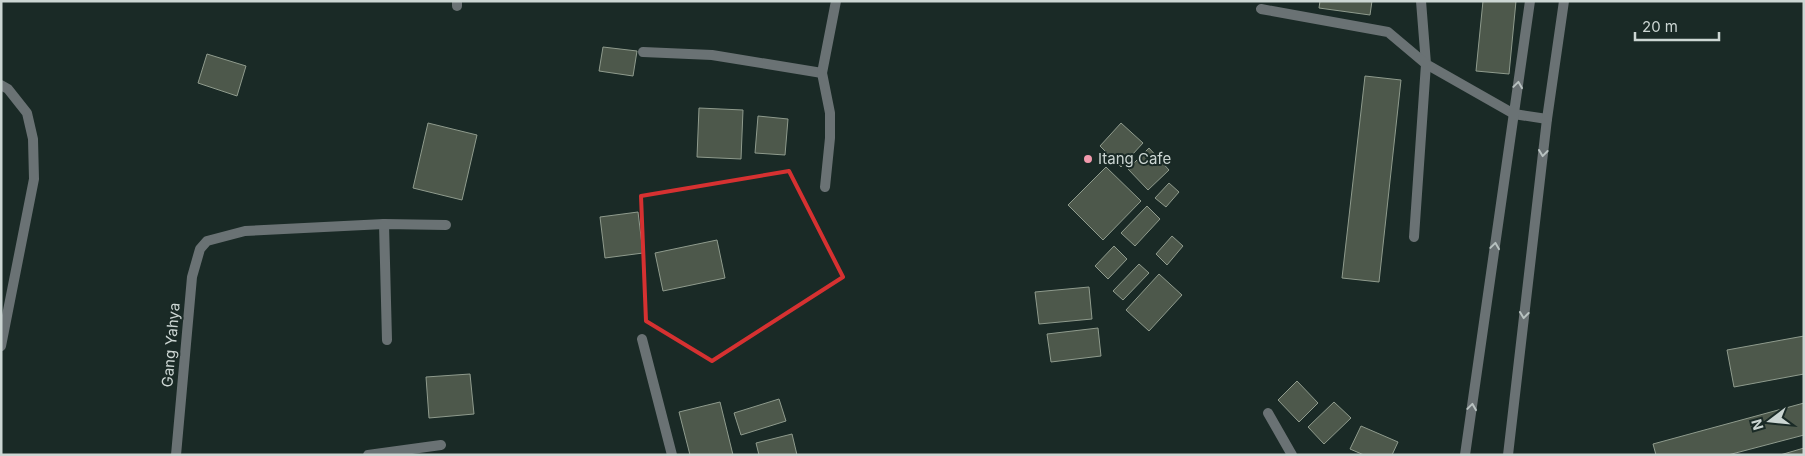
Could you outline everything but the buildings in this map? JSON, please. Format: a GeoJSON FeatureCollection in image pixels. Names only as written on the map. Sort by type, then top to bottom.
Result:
{"type":"FeatureCollection","features":[{"type":"Feature","properties":{"kind":"street"},"geometry":{"type":"LineString","coordinates":[[824,187],[830,138],[830,113],[822,73],[836,1]]}},
{"type":"Feature","properties":{"kind":"street"},"geometry":{"type":"LineString","coordinates":[[1414,237],[1426,64],[1421,1]]}},
{"type":"Feature","properties":{"kind":"street"},"geometry":{"type":"LineString","coordinates":[[1465,455],[1530,1]]}},
{"type":"Feature","properties":{"kind":"street"},"geometry":{"type":"LineString","coordinates":[[1508,455],[1546,119],[1564,1]]}},
{"type":"Feature","properties":{"kind":"street"},"geometry":{"type":"LineString","coordinates":[[1261,9],[1388,32],[1426,64],[1514,114],[1546,119]]}},
{"type":"Feature","properties":{"kind":"street"},"geometry":{"type":"LineString","coordinates":[[643,52],[712,55],[822,73]]}},
{"type":"Feature","properties":{"kind":"street"},"geometry":{"type":"LineString","coordinates":[[1,85],[8,89],[27,113],[32,139],[34,179],[1,346]]}},
{"type":"Feature","properties":{"kind":"street"},"geometry":{"type":"LineString","coordinates":[[387,340],[384,224],[446,225]]}},
{"type":"Feature","properties":{"kind":"street","name":"Gang Yahya"},"geometry":{"type":"LineString","coordinates":[[176,455],[192,277],[200,249],[207,241],[245,231],[384,224]]}},
{"type":"Feature","properties":{"kind":"street"},"geometry":{"type":"LineString","coordinates":[[642,339],[672,455]]}},
{"type":"Feature","properties":{"kind":"street"},"geometry":{"type":"LineString","coordinates":[[1268,413],[1292,455]]}},
{"type":"Feature","properties":{"kind":"street"},"geometry":{"type":"LineString","coordinates":[[368,455],[441,445]]}},
{"type":"Feature","properties":{"kind":"highlighted area"},"geometry":{"type":"Polygon","coordinates":[[[789,171],[843,277],[712,361],[646,321],[641,196],[789,171]]]}},
{"type":"Feature","properties":{"kind":"place","name":"Itang Cafe"},"geometry":{"type":"Point","coordinates":[1088,159]}}]}
